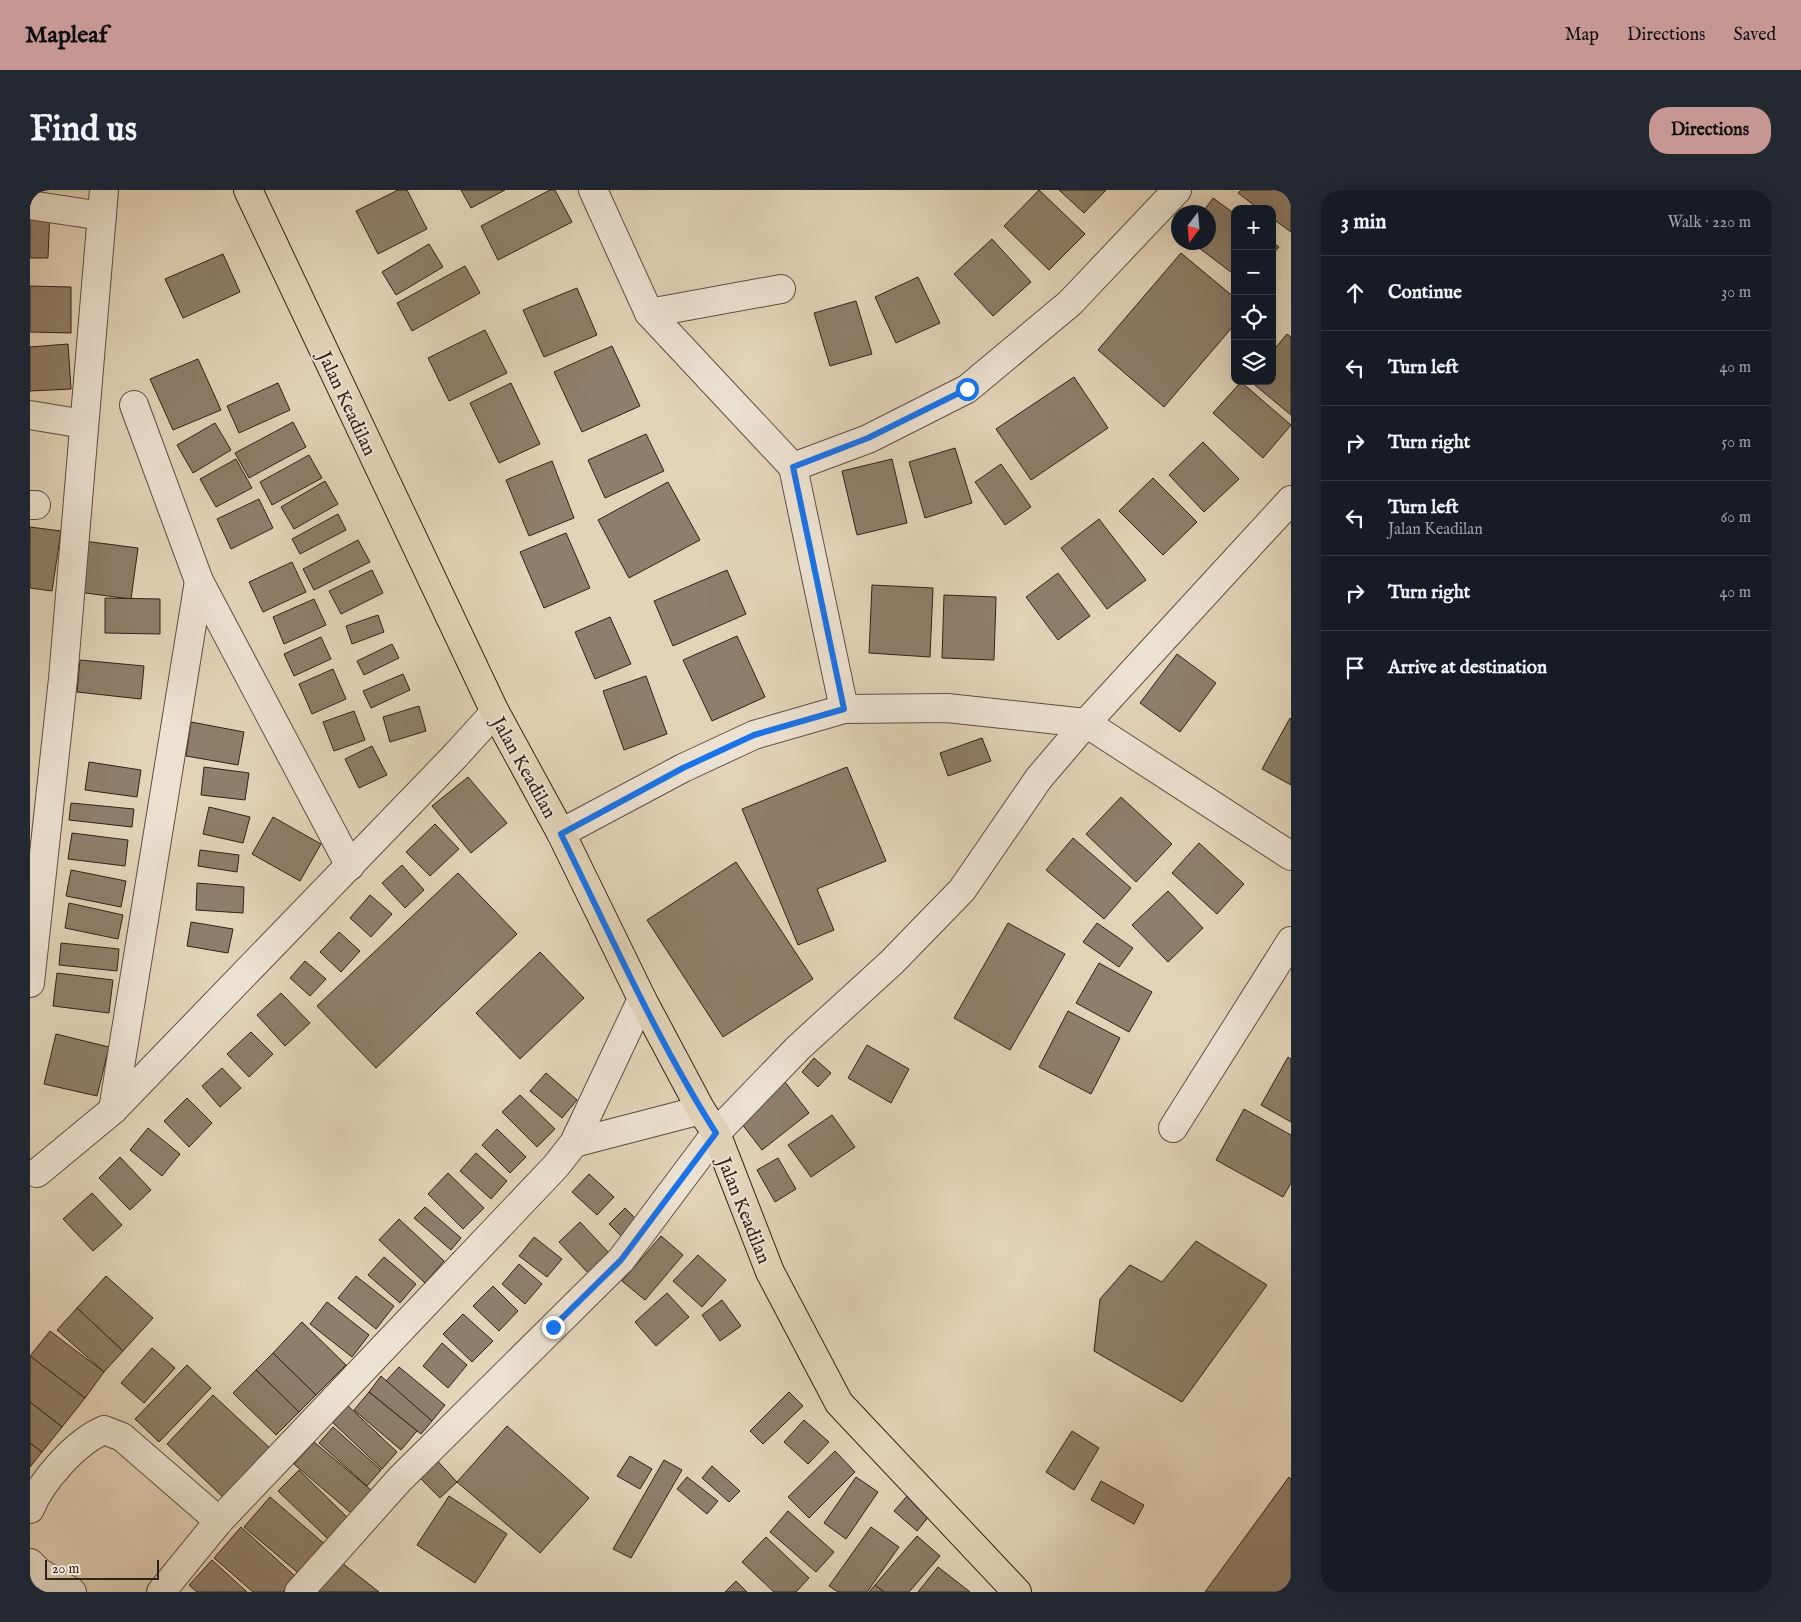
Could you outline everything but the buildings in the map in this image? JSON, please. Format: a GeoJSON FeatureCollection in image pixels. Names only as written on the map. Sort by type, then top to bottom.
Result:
{"type":"FeatureCollection","features":[{"type":"Feature","properties":{"kind":"main road","name":"Jalan Keadilan"},"geometry":{"type":"LineString","coordinates":[[248,190],[495,712],[561,834],[642,999],[701,1110],[716,1133],[770,1272],[839,1403],[1017,1592]]}},
{"type":"Feature","properties":{"kind":"street"},"geometry":{"type":"LineString","coordinates":[[593,190],[649,313],[793,467],[844,709]]}},
{"type":"Feature","properties":{"kind":"street"},"geometry":{"type":"LineString","coordinates":[[793,467],[868,438],[967,389],[1070,303],[1177,190]]}},
{"type":"Feature","properties":{"kind":"street"},"geometry":{"type":"LineString","coordinates":[[30,205],[103,203],[63,680],[37,855],[30,983]]}},
{"type":"Feature","properties":{"kind":"street"},"geometry":{"type":"LineString","coordinates":[[649,313],[781,289]]}},
{"type":"Feature","properties":{"kind":"street"},"geometry":{"type":"LineString","coordinates":[[134,405],[199,581],[350,866]]}},
{"type":"Feature","properties":{"kind":"street"},"geometry":{"type":"LineString","coordinates":[[30,415],[84,424]]}},
{"type":"Feature","properties":{"kind":"street"},"geometry":{"type":"LineString","coordinates":[[298,1592],[400,1479],[621,1260],[716,1133],[798,1048],[892,962],[962,890],[1039,778],[1086,723],[1291,500]]}},
{"type":"Feature","properties":{"kind":"street"},"geometry":{"type":"LineString","coordinates":[[113,1110],[199,581]]}},
{"type":"Feature","properties":{"kind":"street"},"geometry":{"type":"LineString","coordinates":[[561,834],[683,768],[754,735],[844,709],[947,708],[1086,723],[1291,856]]}},
{"type":"Feature","properties":{"kind":"street"},"geometry":{"type":"LineString","coordinates":[[37,1173],[113,1110],[350,866],[495,712]]}},
{"type":"Feature","properties":{"kind":"street"},"geometry":{"type":"LineString","coordinates":[[1174,1128],[1291,941]]}},
{"type":"Feature","properties":{"kind":"street"},"geometry":{"type":"LineString","coordinates":[[161,1592],[219,1521],[556,1166],[574,1143],[642,999]]}},
{"type":"Feature","properties":{"kind":"street"},"geometry":{"type":"LineString","coordinates":[[574,1143],[701,1110]]}},
{"type":"Feature","properties":{"kind":"street"},"geometry":{"type":"LineString","coordinates":[[30,1509],[58,1467],[91,1436],[104,1430],[122,1437],[219,1521]]}},
{"type":"Feature","properties":{"kind":"street"},"geometry":{"type":"LineString","coordinates":[[33,1568],[72,1592]]}},
{"type":"Feature","properties":{"kind":"route"},"geometry":{"type":"LineString","coordinates":[[553,1327],[621,1260],[716,1133],[701,1110],[642,999],[561,834],[683,768],[754,735],[844,709],[793,467],[868,438],[967,389]]}}]}
